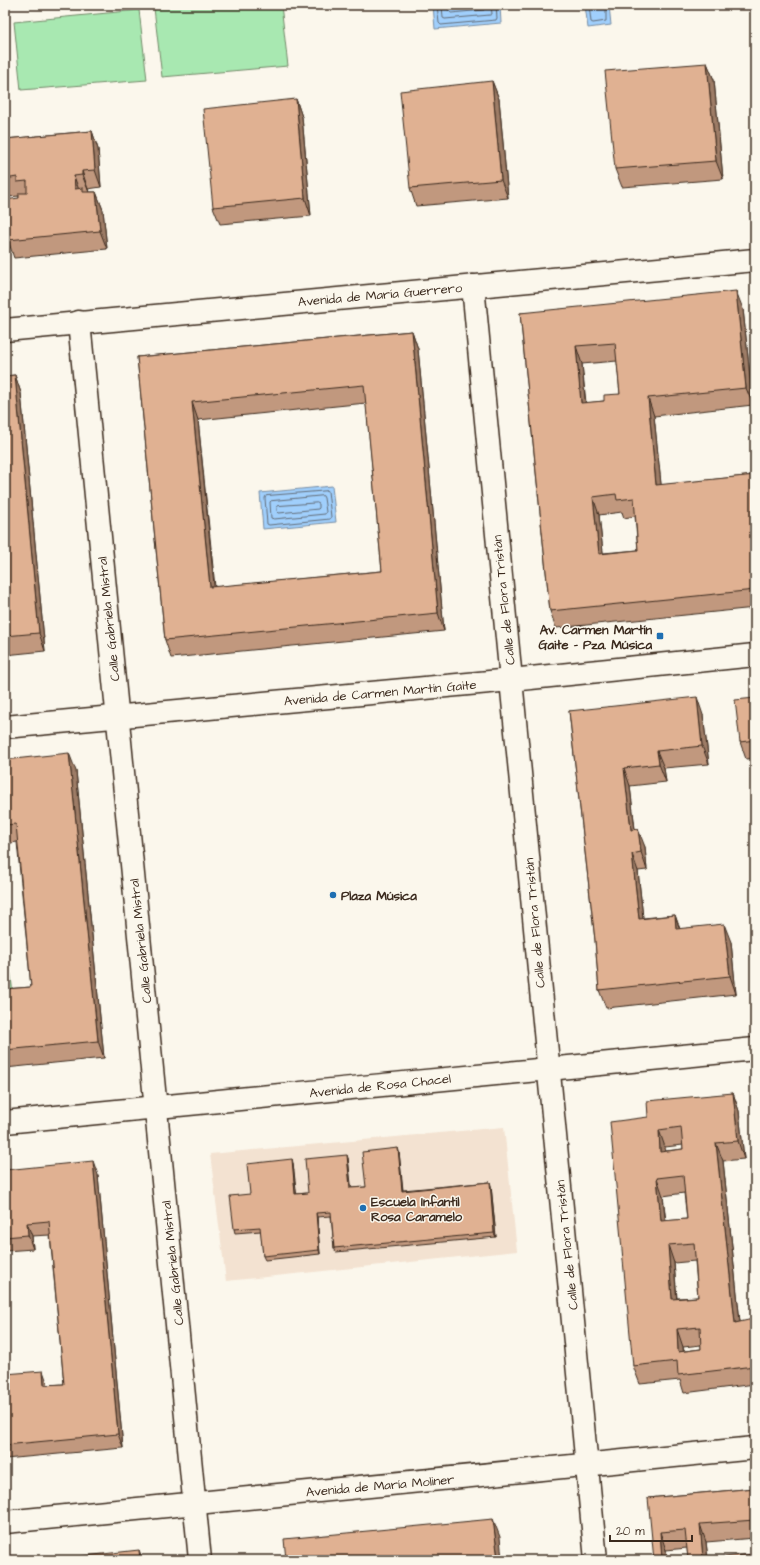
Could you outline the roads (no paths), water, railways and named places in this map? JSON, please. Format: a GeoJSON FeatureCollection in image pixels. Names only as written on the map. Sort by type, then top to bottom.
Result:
{"type":"FeatureCollection","features":[{"type":"Feature","properties":{"kind":"street","name":"Avenida de María Guerrero"},"geometry":{"type":"LineString","coordinates":[[5,330],[755,260]]}},
{"type":"Feature","properties":{"kind":"street","name":"Calle de Flora Tristán"},"geometry":{"type":"LineString","coordinates":[[473,286],[596,1560]]}},
{"type":"Feature","properties":{"kind":"street","name":"Calle Gabriela Mistral"},"geometry":{"type":"LineString","coordinates":[[79,322],[200,1560]]}},
{"type":"Feature","properties":{"kind":"street","name":"Avenida de Carmen Martín Gaite"},"geometry":{"type":"LineString","coordinates":[[5,727],[511,680],[755,655]]}},
{"type":"Feature","properties":{"kind":"street","name":"Avenida de Rosa Chacel"},"geometry":{"type":"LineString","coordinates":[[5,1122],[755,1049]]}},
{"type":"Feature","properties":{"kind":"street","name":"Avenida de María Moliner"},"geometry":{"type":"LineString","coordinates":[[5,1522],[587,1466],[755,1448]]}},
{"type":"Feature","properties":{"kind":"water"},"geometry":{"type":"Polygon","coordinates":[[[433,5],[500,5],[501,23],[435,29],[433,5]]]}},
{"type":"Feature","properties":{"kind":"water"},"geometry":{"type":"Polygon","coordinates":[[[585,5],[609,5],[611,25],[588,28],[585,5]]]}},
{"type":"Feature","properties":{"kind":"water"},"geometry":{"type":"Polygon","coordinates":[[[332,486],[336,522],[263,529],[260,493],[332,486]]]}},
{"type":"Feature","properties":{"kind":"place","name":"Av. Carmen Martín Gaite - Pza. Música"},"geometry":{"type":"Point","coordinates":[660,636]}},
{"type":"Feature","properties":{"kind":"place","name":"Plaza Música"},"geometry":{"type":"Point","coordinates":[333,895]}},
{"type":"Feature","properties":{"kind":"place","name":"Escuela Infantil Rosa Caramelo"},"geometry":{"type":"Point","coordinates":[363,1208]}}]}
